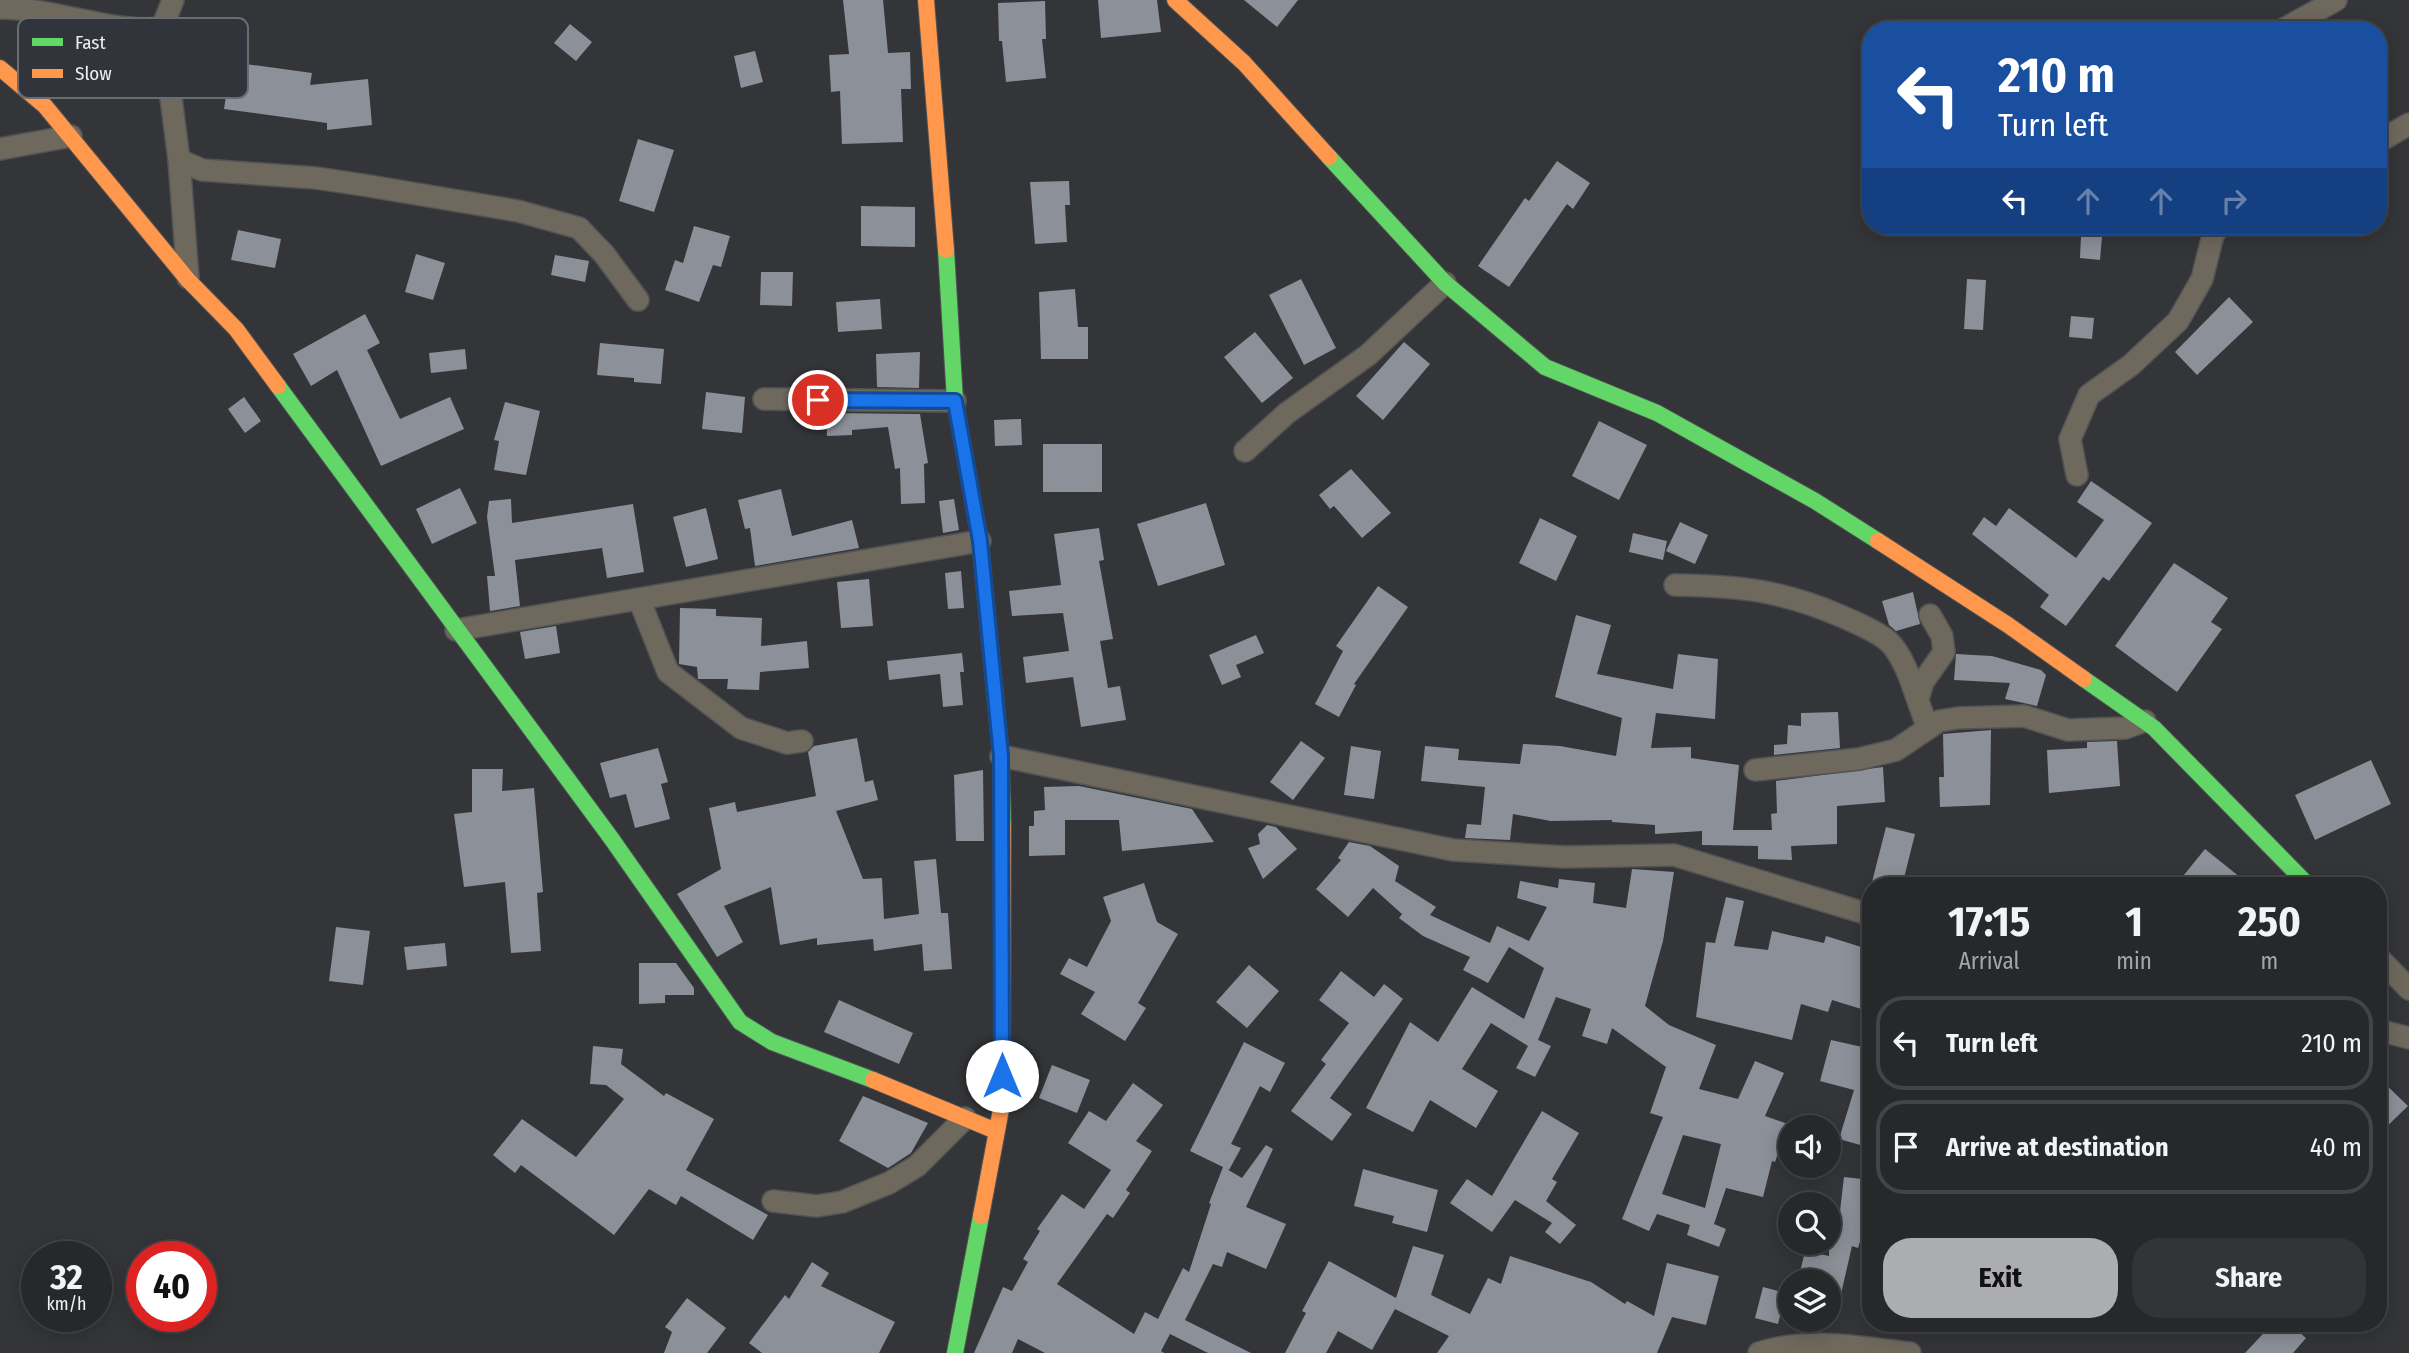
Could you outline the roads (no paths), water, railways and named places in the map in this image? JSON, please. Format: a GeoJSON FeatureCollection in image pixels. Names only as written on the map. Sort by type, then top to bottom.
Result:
{"type":"FeatureCollection","features":[{"type":"Feature","properties":{"kind":"street"},"geometry":{"type":"LineString","coordinates":[[166,18],[173,0]]}},
{"type":"Feature","properties":{"kind":"street"},"geometry":{"type":"LineString","coordinates":[[926,0],[955,401],[980,541],[1001,756],[1002,1104],[955,1353]]}},
{"type":"Feature","properties":{"kind":"street"},"geometry":{"type":"LineString","coordinates":[[1175,0],[1244,63],[1445,284],[1545,367],[1657,413],[1815,501],[2008,625],[2145,721],[2300,877]]}},
{"type":"Feature","properties":{"kind":"street"},"geometry":{"type":"LineString","coordinates":[[2298,21],[2336,0]]}},
{"type":"Feature","properties":{"kind":"street"},"geometry":{"type":"LineString","coordinates":[[0,8],[24,8],[77,18]]}},
{"type":"Feature","properties":{"kind":"street"},"geometry":{"type":"LineString","coordinates":[[0,68],[18,83]]}},
{"type":"Feature","properties":{"kind":"street"},"geometry":{"type":"LineString","coordinates":[[36,98],[71,136],[188,280],[236,329],[611,838],[740,1022],[755,1035],[778,1046],[808,1053],[996,1131]]}},
{"type":"Feature","properties":{"kind":"street"},"geometry":{"type":"LineString","coordinates":[[171,98],[179,160],[188,280]]}},
{"type":"Feature","properties":{"kind":"street"},"geometry":{"type":"LineString","coordinates":[[2387,137],[2409,124]]}},
{"type":"Feature","properties":{"kind":"street"},"geometry":{"type":"LineString","coordinates":[[0,149],[71,136]]}},
{"type":"Feature","properties":{"kind":"street"},"geometry":{"type":"LineString","coordinates":[[179,160],[201,170],[316,178],[518,211],[579,228],[604,254],[638,300]]}},
{"type":"Feature","properties":{"kind":"street"},"geometry":{"type":"LineString","coordinates":[[2077,475],[2070,439],[2089,395],[2131,365],[2178,321],[2202,279],[2213,235]]}},
{"type":"Feature","properties":{"kind":"street"},"geometry":{"type":"LineString","coordinates":[[1245,451],[1287,413],[1368,355],[1445,284]]}},
{"type":"Feature","properties":{"kind":"street"},"geometry":{"type":"LineString","coordinates":[[764,399],[955,401]]}},
{"type":"Feature","properties":{"kind":"street"},"geometry":{"type":"LineString","coordinates":[[456,630],[980,541]]}},
{"type":"Feature","properties":{"kind":"street"},"geometry":{"type":"LineString","coordinates":[[1675,585],[1741,586],[1799,598],[1860,624],[1889,642],[1918,699],[1928,728]]}},
{"type":"Feature","properties":{"kind":"street"},"geometry":{"type":"LineString","coordinates":[[639,599],[668,672],[741,728],[787,743],[802,741]]}},
{"type":"Feature","properties":{"kind":"street"},"geometry":{"type":"LineString","coordinates":[[1918,699],[1923,682],[1944,652],[1942,636],[1930,615]]}},
{"type":"Feature","properties":{"kind":"street"},"geometry":{"type":"LineString","coordinates":[[1755,770],[1858,759],[1896,750],[1939,721],[1958,718],[2024,716],[2068,730],[2124,728],[2145,721]]}},
{"type":"Feature","properties":{"kind":"street"},"geometry":{"type":"LineString","coordinates":[[1001,756],[1453,850],[1564,857],[1674,855],[1862,912]]}},
{"type":"Feature","properties":{"kind":"street"},"geometry":{"type":"LineString","coordinates":[[2387,966],[2409,989]]}},
{"type":"Feature","properties":{"kind":"street"},"geometry":{"type":"LineString","coordinates":[[2387,1032],[2409,1038]]}},
{"type":"Feature","properties":{"kind":"street"},"geometry":{"type":"LineString","coordinates":[[773,1200],[817,1206],[842,1202],[889,1183],[917,1166],[965,1118]]}},
{"type":"Feature","properties":{"kind":"street"},"geometry":{"type":"LineString","coordinates":[[1759,1353],[1781,1346],[1839,1344],[1910,1353]]}}]}
